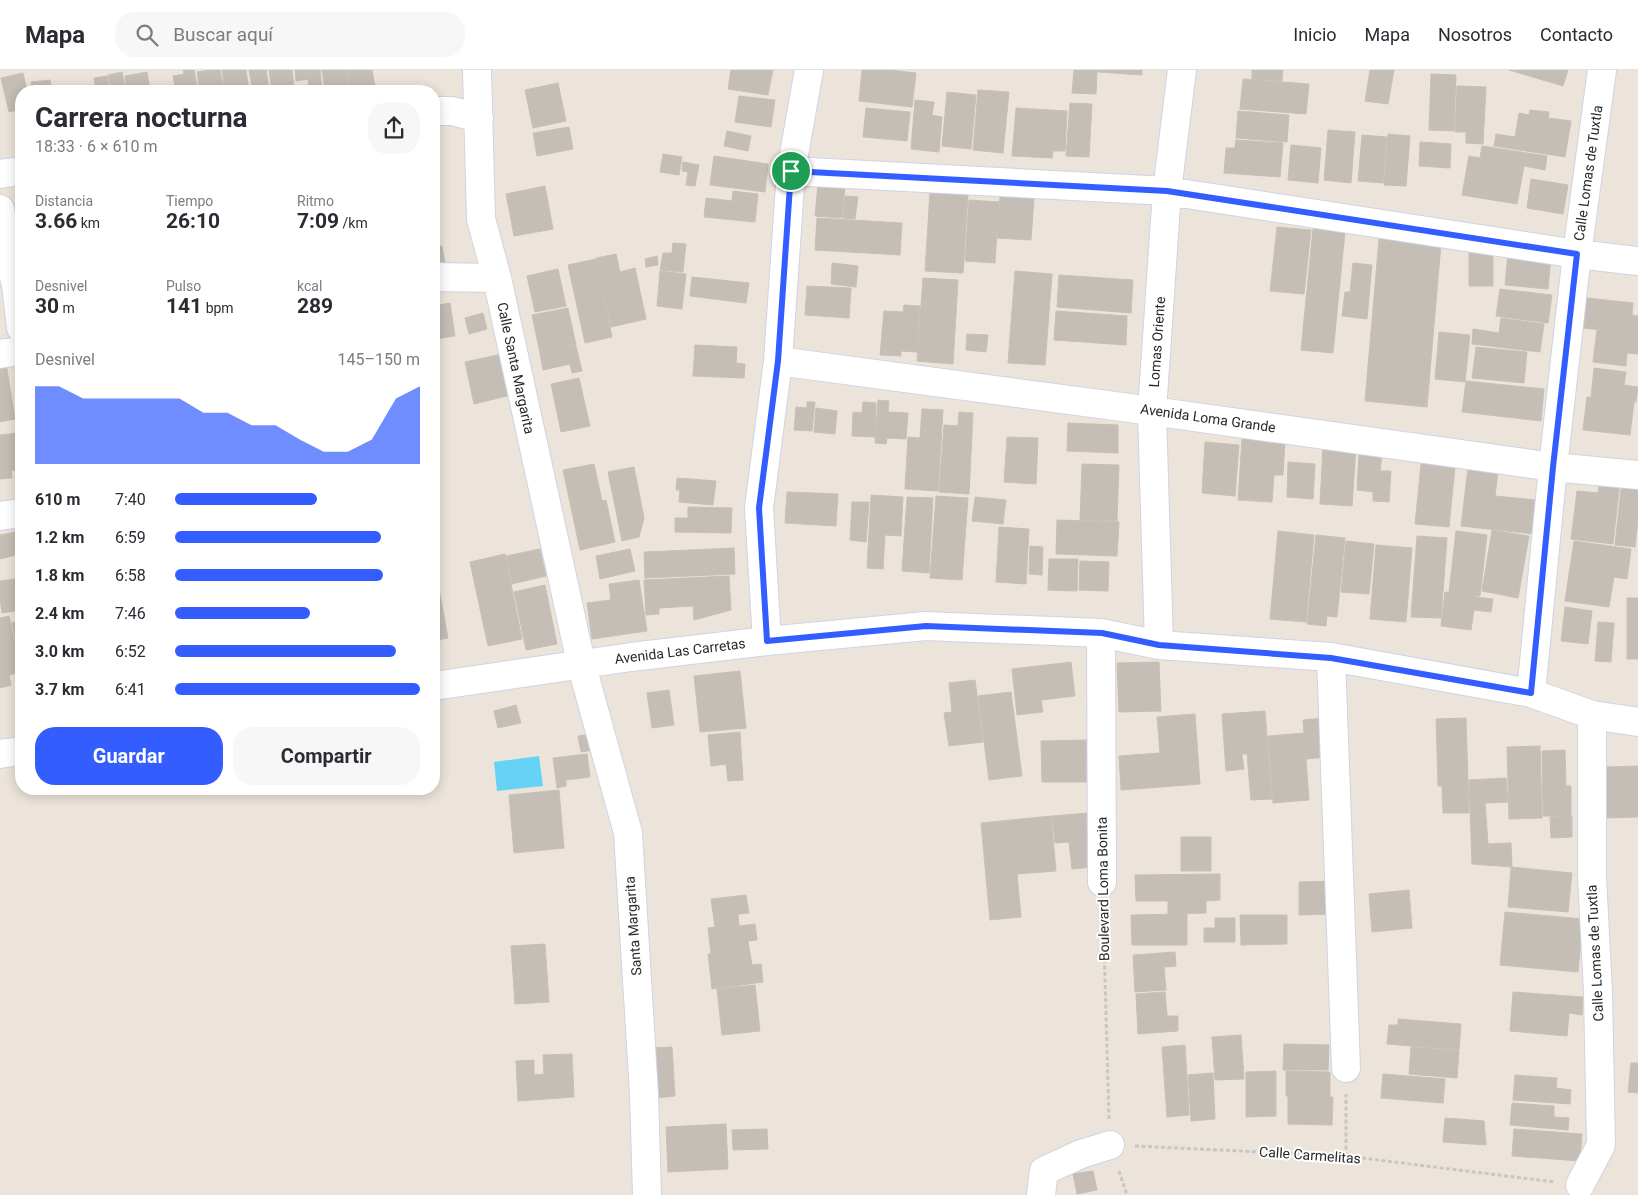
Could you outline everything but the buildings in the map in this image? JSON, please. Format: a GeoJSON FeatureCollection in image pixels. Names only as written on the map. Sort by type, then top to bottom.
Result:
{"type":"FeatureCollection","features":[{"type":"Feature","properties":{"kind":"street","name":"Calle Santa Margarita"},"geometry":{"type":"LineString","coordinates":[[477,70],[481,219],[497,278],[581,663]]}},
{"type":"Feature","properties":{"kind":"street"},"geometry":{"type":"LineString","coordinates":[[767,641],[759,508],[778,361],[791,171],[809,70]]}},
{"type":"Feature","properties":{"kind":"street","name":"Lomas Oriente"},"geometry":{"type":"LineString","coordinates":[[1159,645],[1152,410],[1167,191],[1182,70]]}},
{"type":"Feature","properties":{"kind":"street","name":"Calle Lomas de Tuxtla"},"geometry":{"type":"LineString","coordinates":[[1531,693],[1553,467],[1577,254],[1602,70]]}},
{"type":"Feature","properties":{"kind":"street"},"geometry":{"type":"LineString","coordinates":[[440,111],[452,110],[479,118]]}},
{"type":"Feature","properties":{"kind":"street"},"geometry":{"type":"LineString","coordinates":[[791,171],[1167,191],[1577,254],[1638,261]]}},
{"type":"Feature","properties":{"kind":"street"},"geometry":{"type":"LineString","coordinates":[[0,174],[15,172]]}},
{"type":"Feature","properties":{"kind":"street"},"geometry":{"type":"LineString","coordinates":[[0,209],[15,281]]}},
{"type":"Feature","properties":{"kind":"street"},"geometry":{"type":"LineString","coordinates":[[440,277],[497,278]]}},
{"type":"Feature","properties":{"kind":"street"},"geometry":{"type":"LineString","coordinates":[[0,354],[15,352]]}},
{"type":"Feature","properties":{"kind":"street","name":"Avenida Loma Grande"},"geometry":{"type":"LineString","coordinates":[[778,361],[1152,410],[1553,467],[1638,475]]}},
{"type":"Feature","properties":{"kind":"street"},"geometry":{"type":"LineString","coordinates":[[0,516],[15,514]]}},
{"type":"Feature","properties":{"kind":"street","name":"Avenida Las Carretas"},"geometry":{"type":"LineString","coordinates":[[440,685],[581,663],[767,641],[926,626],[1102,633],[1159,645],[1331,658],[1531,693],[1592,715],[1638,722]]}},
{"type":"Feature","properties":{"kind":"street","name":"Boulevard Loma Bonita"},"geometry":{"type":"LineString","coordinates":[[1102,633],[1102,882]]}},
{"type":"Feature","properties":{"kind":"street"},"geometry":{"type":"LineString","coordinates":[[1331,658],[1346,1068]]}},
{"type":"Feature","properties":{"kind":"street","name":"Santa Margarita"},"geometry":{"type":"LineString","coordinates":[[581,663],[628,833],[644,1094],[647,1195]]}},
{"type":"Feature","properties":{"kind":"street","name":"Calle Lomas de Tuxtla"},"geometry":{"type":"LineString","coordinates":[[1580,1185],[1601,1145],[1598,992],[1592,876],[1592,715]]}},
{"type":"Feature","properties":{"kind":"street"},"geometry":{"type":"LineString","coordinates":[[0,754],[15,752]]}},
{"type":"Feature","properties":{"kind":"street"},"geometry":{"type":"LineString","coordinates":[[1042,1183],[1081,1154],[1110,1145]]}},
{"type":"Feature","properties":{"kind":"path","name":"Boulevard Loma Bonita"},"geometry":{"type":"LineString","coordinates":[[1102,882],[1110,1145]]}},
{"type":"Feature","properties":{"kind":"path"},"geometry":{"type":"LineString","coordinates":[[1346,1068],[1346,1156]]}},
{"type":"Feature","properties":{"kind":"path","name":"Calle Carmelitas"},"geometry":{"type":"LineString","coordinates":[[1110,1145],[1346,1156],[1580,1185]]}},
{"type":"Feature","properties":{"kind":"water"},"geometry":{"type":"Polygon","coordinates":[[[539,756],[543,786],[497,791],[494,762],[539,756]]]}},
{"type":"Feature","properties":{"kind":"route"},"geometry":{"type":"LineString","coordinates":[[791,171],[1167,191],[1577,254],[1553,467],[1531,693],[1331,658],[1159,645],[1102,633],[926,626],[767,641],[759,508],[778,361],[791,171]]}}]}
